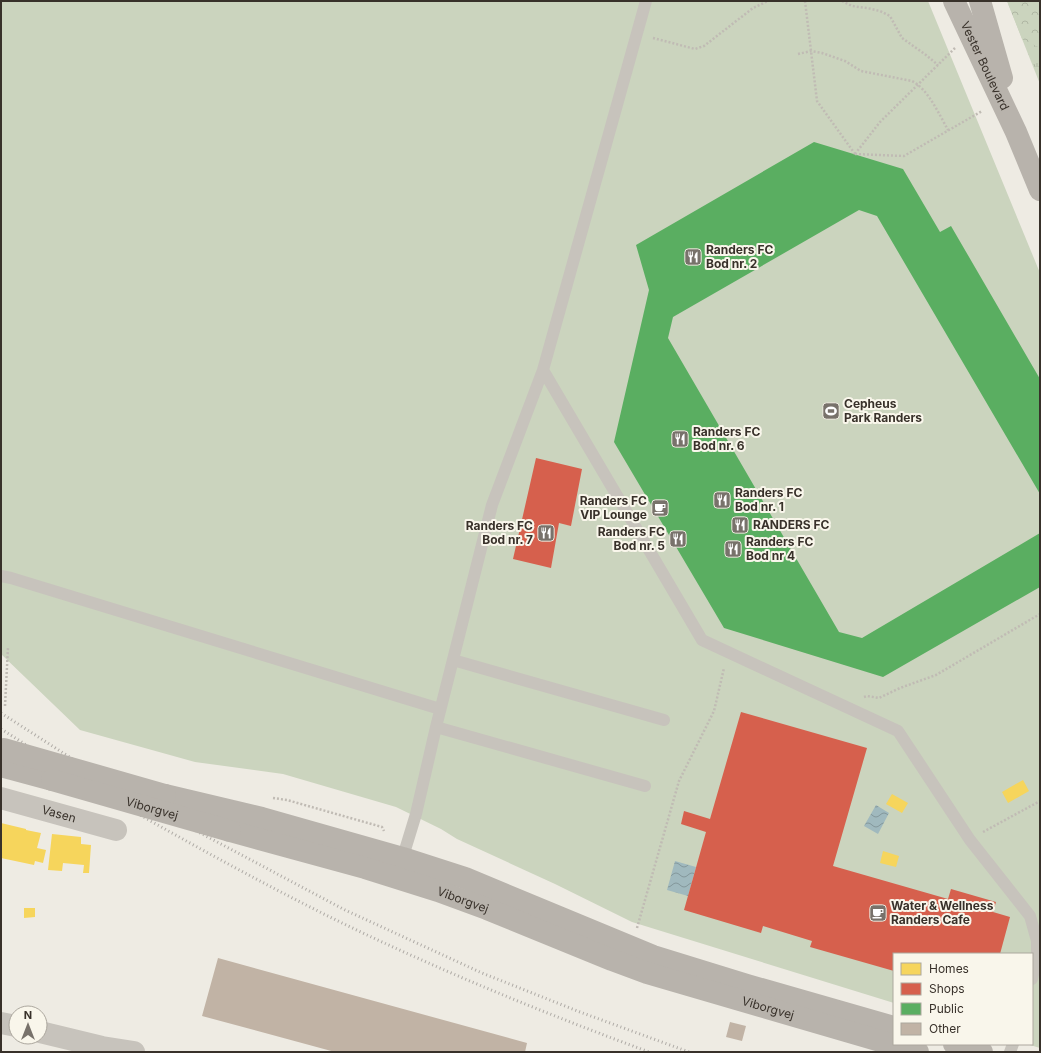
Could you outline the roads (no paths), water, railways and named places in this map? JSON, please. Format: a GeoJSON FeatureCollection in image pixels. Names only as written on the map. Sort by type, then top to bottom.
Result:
{"type":"FeatureCollection","features":[{"type":"Feature","properties":{"kind":"street","name":"Vester Boulevard"},"geometry":{"type":"LineString","coordinates":[[954,1],[1016,132],[1040,190]]}},
{"type":"Feature","properties":{"kind":"street","name":"Vester Boulevard"},"geometry":{"type":"LineString","coordinates":[[980,1],[1016,132]]}},
{"type":"Feature","properties":{"kind":"street","name":"Viborgvej"},"geometry":{"type":"LineString","coordinates":[[2,755],[262,818],[400,868],[487,909],[647,973],[893,1045]]}},
{"type":"Feature","properties":{"kind":"street","name":"Viborgvej"},"geometry":{"type":"LineString","coordinates":[[2,755],[52,780],[230,831],[400,868],[465,878],[660,958],[747,985],[893,1027]]}},
{"type":"Feature","properties":{"kind":"street","name":"Vasen"},"geometry":{"type":"LineString","coordinates":[[1,798],[116,830]]}},
{"type":"Feature","properties":{"kind":"street"},"geometry":{"type":"LineString","coordinates":[[48,1034],[102,1047],[134,1052]]}},
{"type":"Feature","properties":{"kind":"street","name":"Viborgvej"},"geometry":{"type":"LineString","coordinates":[[894,1045],[918,1052]]}},
{"type":"Feature","properties":{"kind":"street"},"geometry":{"type":"LineString","coordinates":[[958,1045],[982,1052]]}},
{"type":"Feature","properties":{"kind":"lane"},"geometry":{"type":"LineString","coordinates":[[400,868],[416,814],[440,709],[492,505],[543,370],[646,1]]}},
{"type":"Feature","properties":{"kind":"lane"},"geometry":{"type":"LineString","coordinates":[[543,370],[702,640],[898,731],[970,840],[1030,916],[1039,955],[1033,976]]}},
{"type":"Feature","properties":{"kind":"lane"},"geometry":{"type":"LineString","coordinates":[[1,576],[440,709]]}},
{"type":"Feature","properties":{"kind":"lane"},"geometry":{"type":"LineString","coordinates":[[453,660],[664,720]]}},
{"type":"Feature","properties":{"kind":"lane"},"geometry":{"type":"LineString","coordinates":[[436,727],[645,786]]}},
{"type":"Feature","properties":{"kind":"water"},"geometry":{"type":"Polygon","coordinates":[[[876,805],[889,813],[878,834],[864,826],[876,805]]]}},
{"type":"Feature","properties":{"kind":"water"},"geometry":{"type":"Polygon","coordinates":[[[675,861],[696,867],[688,896],[667,890],[675,861]]]}},
{"type":"Feature","properties":{"kind":"railway"},"geometry":{"type":"LineString","coordinates":[[1,713],[127,794],[345,910],[482,973],[580,1012],[689,1052]]}},
{"type":"Feature","properties":{"kind":"railway"},"geometry":{"type":"LineString","coordinates":[[1,729],[98,791],[197,847],[311,908],[416,958],[493,991],[649,1052]]}},
{"type":"Feature","properties":{"kind":"place","name":"Randers FC Bod nr. 2"},"geometry":{"type":"Point","coordinates":[693,257]}},
{"type":"Feature","properties":{"kind":"place","name":"Cepheus Park Randers"},"geometry":{"type":"Point","coordinates":[831,411]}},
{"type":"Feature","properties":{"kind":"place","name":"Randers FC Bod nr. 6"},"geometry":{"type":"Point","coordinates":[680,439]}},
{"type":"Feature","properties":{"kind":"place","name":"Randers FC Bod nr. 1"},"geometry":{"type":"Point","coordinates":[722,500]}},
{"type":"Feature","properties":{"kind":"place","name":"Randers FC VIP Lounge"},"geometry":{"type":"Point","coordinates":[660,508]}},
{"type":"Feature","properties":{"kind":"place","name":"RANDERS FC"},"geometry":{"type":"Point","coordinates":[740,525]}},
{"type":"Feature","properties":{"kind":"place","name":"Randers FC Bod nr. 7"},"geometry":{"type":"Point","coordinates":[546,533]}},
{"type":"Feature","properties":{"kind":"place","name":"Randers FC Bod nr. 5"},"geometry":{"type":"Point","coordinates":[678,539]}},
{"type":"Feature","properties":{"kind":"place","name":"Randers FC Bod nr 4"},"geometry":{"type":"Point","coordinates":[733,549]}},
{"type":"Feature","properties":{"kind":"place","name":"Water & Wellness Randers Cafe"},"geometry":{"type":"Point","coordinates":[878,913]}}]}
